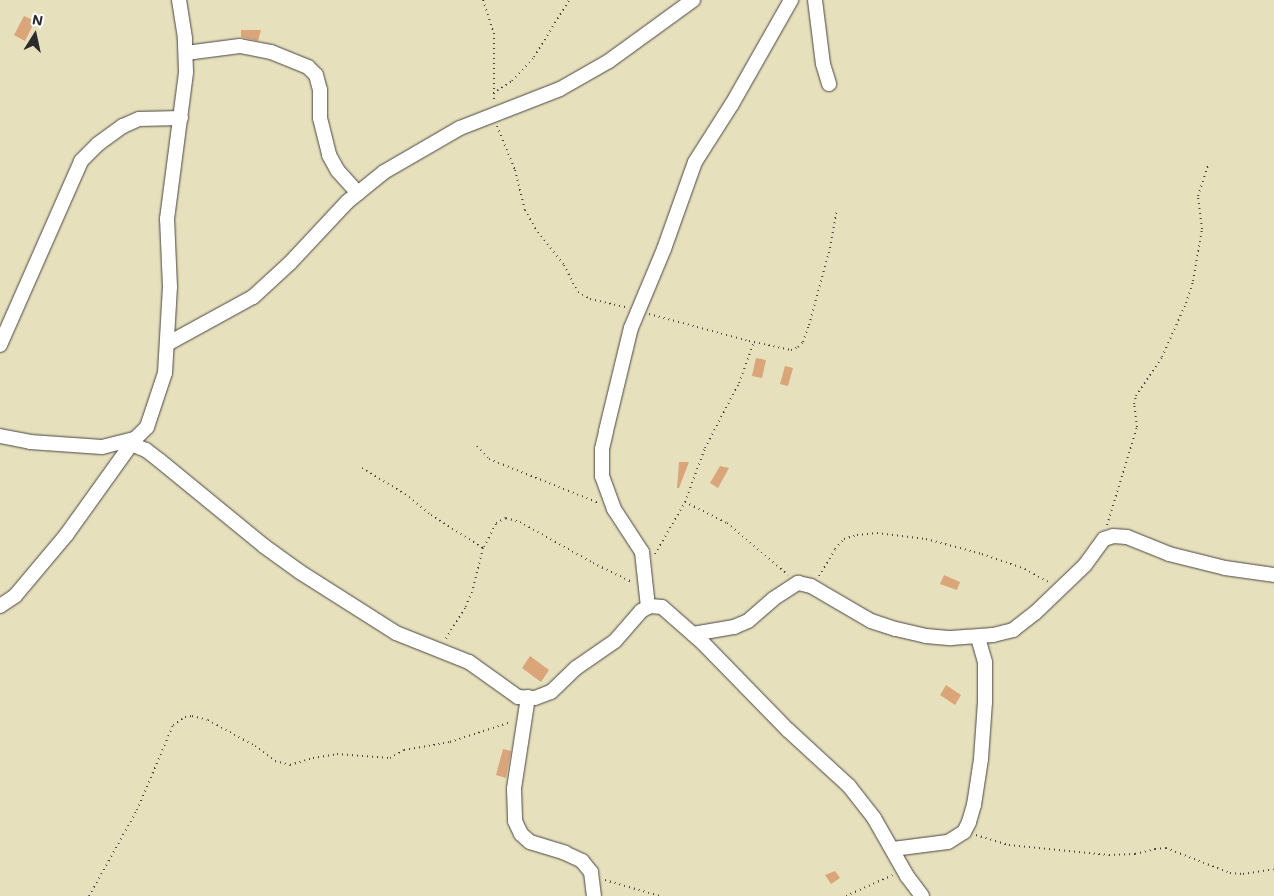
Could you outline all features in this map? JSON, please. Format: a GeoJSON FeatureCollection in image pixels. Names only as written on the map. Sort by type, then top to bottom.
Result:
{"type":"FeatureCollection","features":[{"type":"Feature","properties":{"kind":"street"},"geometry":{"type":"LineString","coordinates":[[0,606],[15,596],[67,534],[133,442],[146,427],[155,406],[165,373],[170,287],[167,219],[186,72],[186,53],[179,0]]}},
{"type":"Feature","properties":{"kind":"street"},"geometry":{"type":"LineString","coordinates":[[167,344],[211,322],[253,297],[358,192],[384,172],[419,150],[460,128],[560,89],[609,61],[693,0]]}},
{"type":"Feature","properties":{"kind":"street"},"geometry":{"type":"LineString","coordinates":[[648,607],[642,552],[616,513],[607,494],[602,476],[602,449],[628,340],[664,249],[695,162],[732,104],[791,0]]}},
{"type":"Feature","properties":{"kind":"street"},"geometry":{"type":"LineString","coordinates":[[815,0],[823,64],[829,84]]}},
{"type":"Feature","properties":{"kind":"street"},"geometry":{"type":"LineString","coordinates":[[186,53],[240,46],[280,54],[308,67],[316,75],[320,90],[320,118],[329,155],[338,171],[358,192]]}},
{"type":"Feature","properties":{"kind":"street"},"geometry":{"type":"LineString","coordinates":[[0,345],[81,161],[98,144],[123,126],[139,119],[181,118]]}},
{"type":"Feature","properties":{"kind":"street"},"geometry":{"type":"LineString","coordinates":[[0,436],[30,442],[102,447],[133,442],[159,460],[264,546],[300,572],[396,633],[440,648],[469,662],[518,697],[551,692],[576,668],[615,641],[632,620],[648,607],[656,605],[662,607],[693,634],[788,730],[849,786],[874,818],[904,870],[922,896]]}},
{"type":"Feature","properties":{"kind":"street"},"geometry":{"type":"LineString","coordinates":[[693,634],[734,627],[748,621],[787,588],[805,585],[864,617],[888,626],[926,636],[978,637],[1013,630],[1060,590],[1085,565],[1104,539],[1113,536],[1127,537],[1169,554],[1225,568],[1274,576]]}},
{"type":"Feature","properties":{"kind":"street"},"geometry":{"type":"LineString","coordinates":[[893,849],[948,842],[964,832],[974,805],[984,711],[985,662],[978,637]]}},
{"type":"Feature","properties":{"kind":"street"},"geometry":{"type":"LineString","coordinates":[[528,697],[514,789],[515,821],[521,834],[530,842],[565,853],[582,861],[591,872],[594,896]]}},
{"type":"Feature","properties":{"kind":"path"},"geometry":{"type":"LineString","coordinates":[[483,0],[494,34],[494,114],[503,145],[515,170],[525,210],[564,265],[578,292],[590,298],[638,312],[664,317],[706,331],[791,350],[803,342],[830,248],[836,213]]}},
{"type":"Feature","properties":{"kind":"path"},"geometry":{"type":"LineString","coordinates":[[493,93],[512,81],[534,58],[569,0]]}},
{"type":"Feature","properties":{"kind":"path"},"geometry":{"type":"LineString","coordinates":[[1104,539],[1137,427],[1136,396],[1162,357],[1186,303],[1193,281],[1202,229],[1198,196],[1208,165]]}},
{"type":"Feature","properties":{"kind":"path"},"geometry":{"type":"LineString","coordinates":[[644,568],[662,544],[685,502],[705,448],[739,383],[754,342]]}},
{"type":"Feature","properties":{"kind":"path"},"geometry":{"type":"LineString","coordinates":[[476,446],[489,459],[589,498],[616,513]]}},
{"type":"Feature","properties":{"kind":"path"},"geometry":{"type":"LineString","coordinates":[[362,468],[405,494],[431,515],[483,548]]}},
{"type":"Feature","properties":{"kind":"path"},"geometry":{"type":"LineString","coordinates":[[685,502],[731,526],[746,541],[805,585],[844,539],[857,535],[877,533],[926,539],[982,554],[1025,569],[1060,590]]}},
{"type":"Feature","properties":{"kind":"path"},"geometry":{"type":"LineString","coordinates":[[440,648],[469,600],[483,548],[496,523],[506,518],[520,522],[593,563],[646,588]]}},
{"type":"Feature","properties":{"kind":"path"},"geometry":{"type":"LineString","coordinates":[[89,896],[137,810],[173,726],[185,717],[192,716],[208,720],[255,746],[275,761],[290,764],[337,754],[390,758],[404,750],[471,736],[524,716]]}},
{"type":"Feature","properties":{"kind":"path"},"geometry":{"type":"LineString","coordinates":[[964,832],[1009,845],[1109,856],[1135,854],[1155,848],[1166,848],[1230,873],[1243,874],[1274,869]]}},
{"type":"Feature","properties":{"kind":"path"},"geometry":{"type":"LineString","coordinates":[[846,896],[904,870]]}},
{"type":"Feature","properties":{"kind":"path"},"geometry":{"type":"LineString","coordinates":[[592,877],[660,896]]}},
{"type":"Feature","properties":{"kind":"building"},"geometry":{"type":"Polygon","coordinates":[[[24,16],[35,21],[25,41],[14,35],[24,16]]]}},
{"type":"Feature","properties":{"kind":"building"},"geometry":{"type":"Polygon","coordinates":[[[241,30],[261,30],[258,41],[241,37],[241,30]]]}},
{"type":"Feature","properties":{"kind":"building"},"geometry":{"type":"Polygon","coordinates":[[[756,358],[766,360],[762,378],[752,376],[756,358]]]}},
{"type":"Feature","properties":{"kind":"building"},"geometry":{"type":"Polygon","coordinates":[[[785,366],[793,368],[788,386],[780,384],[785,366]]]}},
{"type":"Feature","properties":{"kind":"building"},"geometry":{"type":"Polygon","coordinates":[[[679,462],[689,462],[679,488],[677,488],[679,462]]]}},
{"type":"Feature","properties":{"kind":"building"},"geometry":{"type":"Polygon","coordinates":[[[720,466],[729,468],[718,488],[710,483],[720,466]]]}},
{"type":"Feature","properties":{"kind":"building"},"geometry":{"type":"Polygon","coordinates":[[[944,575],[960,582],[957,590],[940,584],[944,575]]]}},
{"type":"Feature","properties":{"kind":"building"},"geometry":{"type":"Polygon","coordinates":[[[530,656],[549,670],[541,682],[522,668],[530,656]]]}},
{"type":"Feature","properties":{"kind":"building"},"geometry":{"type":"Polygon","coordinates":[[[946,685],[961,695],[955,705],[940,695],[946,685]]]}},
{"type":"Feature","properties":{"kind":"building"},"geometry":{"type":"Polygon","coordinates":[[[503,749],[511,751],[506,778],[496,775],[503,749]]]}},
{"type":"Feature","properties":{"kind":"building"},"geometry":{"type":"Polygon","coordinates":[[[835,871],[840,878],[831,884],[825,875],[835,871]]]}}]}
